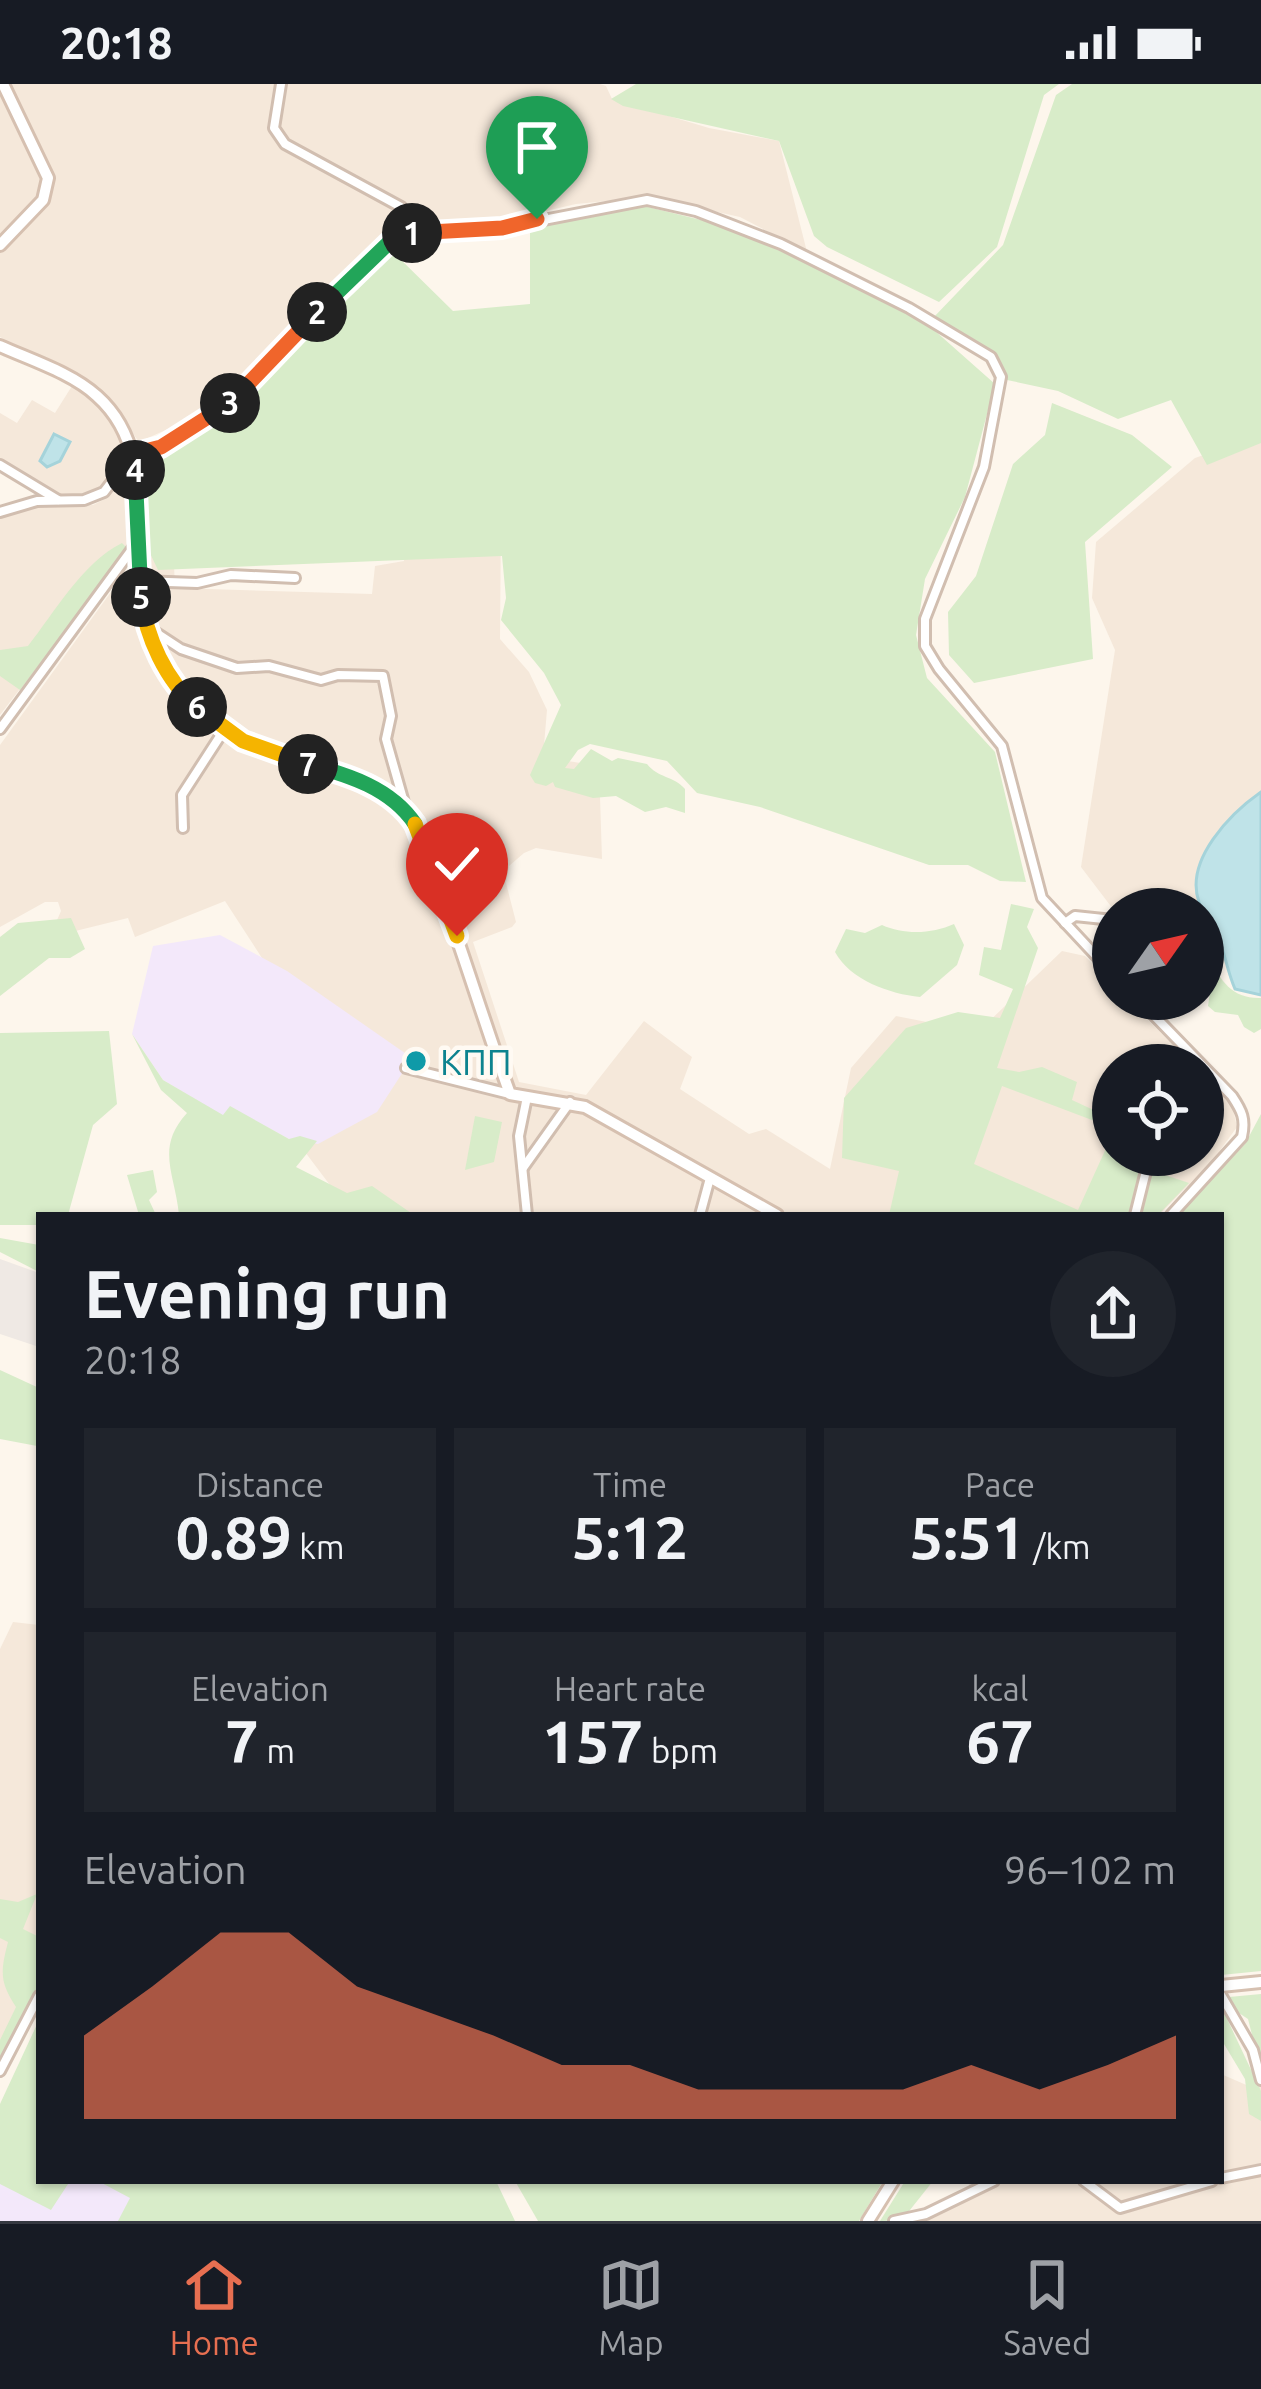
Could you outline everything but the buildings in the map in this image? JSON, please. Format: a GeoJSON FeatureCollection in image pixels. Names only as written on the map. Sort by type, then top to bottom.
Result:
{"type":"FeatureCollection","features":[{"type":"Feature","properties":{"kind":"street"},"geometry":{"type":"LineString","coordinates":[[0,245],[43,200],[47,178],[3,84]]}},
{"type":"Feature","properties":{"kind":"street"},"geometry":{"type":"LineString","coordinates":[[281,84],[274,128],[285,145],[400,207],[400,232]]}},
{"type":"Feature","properties":{"kind":"street"},"geometry":{"type":"LineString","coordinates":[[0,512],[37,501],[96,497],[133,454],[161,447],[234,400],[400,232],[502,228],[647,200],[738,225],[909,308],[991,357],[1001,377],[984,466],[925,620],[926,646],[1002,746],[1037,886],[1092,952]]}},
{"type":"Feature","properties":{"kind":"street"},"geometry":{"type":"LineString","coordinates":[[0,346],[100,398],[125,431],[133,454],[139,581],[148,627],[182,695],[224,730],[263,750],[361,780],[411,818]]}},
{"type":"Feature","properties":{"kind":"street"},"geometry":{"type":"LineString","coordinates":[[0,465],[59,500]]}},
{"type":"Feature","properties":{"kind":"street"},"geometry":{"type":"LineString","coordinates":[[0,729],[139,540]]}},
{"type":"Feature","properties":{"kind":"street"},"geometry":{"type":"LineString","coordinates":[[139,581],[197,583],[231,575],[295,578]]}},
{"type":"Feature","properties":{"kind":"street"},"geometry":{"type":"LineString","coordinates":[[148,627],[181,650],[237,668],[269,666],[321,680],[338,675],[382,676],[391,716],[386,739],[400,796],[457,936],[510,1094]]}},
{"type":"Feature","properties":{"kind":"street"},"geometry":{"type":"LineString","coordinates":[[183,828],[182,795],[224,730]]}},
{"type":"Feature","properties":{"kind":"street"},"geometry":{"type":"LineString","coordinates":[[1065,923],[1075,916],[1092,918]]}},
{"type":"Feature","properties":{"kind":"street"},"geometry":{"type":"LineString","coordinates":[[1158,1020],[1232,1096],[1245,1125],[1241,1137],[1174,1212]]}},
{"type":"Feature","properties":{"kind":"street"},"geometry":{"type":"LineString","coordinates":[[406,1068],[585,1107],[772,1212]]}},
{"type":"Feature","properties":{"kind":"street"},"geometry":{"type":"LineString","coordinates":[[527,1095],[519,1136],[527,1212]]}},
{"type":"Feature","properties":{"kind":"street"},"geometry":{"type":"LineString","coordinates":[[521,1169],[570,1102]]}},
{"type":"Feature","properties":{"kind":"street"},"geometry":{"type":"LineString","coordinates":[[1136,1212],[1145,1176]]}},
{"type":"Feature","properties":{"kind":"street"},"geometry":{"type":"LineString","coordinates":[[701,1212],[710,1178]]}},
{"type":"Feature","properties":{"kind":"street"},"geometry":{"type":"LineString","coordinates":[[1224,1986],[1261,1982]]}},
{"type":"Feature","properties":{"kind":"street"},"geometry":{"type":"LineString","coordinates":[[1224,2001],[1253,2050],[1261,2080]]}},
{"type":"Feature","properties":{"kind":"street"},"geometry":{"type":"LineString","coordinates":[[0,2071],[36,2002]]}},
{"type":"Feature","properties":{"kind":"street"},"geometry":{"type":"LineString","coordinates":[[1224,2177],[1261,2170]]}},
{"type":"Feature","properties":{"kind":"street"},"geometry":{"type":"LineString","coordinates":[[868,2221],[891,2184]]}},
{"type":"Feature","properties":{"kind":"street"},"geometry":{"type":"LineString","coordinates":[[894,2221],[926,2214],[988,2184]]}},
{"type":"Feature","properties":{"kind":"street"},"geometry":{"type":"LineString","coordinates":[[1088,2184],[1120,2208],[1204,2184]]}},
{"type":"Feature","properties":{"kind":"shaded area"},"geometry":{"type":"Polygon","coordinates":[[[0,84],[600,84],[612,99],[709,128],[779,141],[807,252],[740,217],[649,197],[576,204],[489,224],[393,234],[229,390],[190,419],[139,442],[99,387],[0,337],[0,84]]]}},
{"type":"Feature","properties":{"kind":"shaded area"},"geometry":{"type":"Polygon","coordinates":[[[72,386],[96,401],[122,437],[123,449],[102,489],[92,495],[60,494],[0,458],[0,413],[17,423],[32,400],[55,413],[72,386]]]}},
{"type":"Feature","properties":{"kind":"shaded area"},"geometry":{"type":"Polygon","coordinates":[[[1261,435],[1261,990],[1224,956],[1224,888],[1097,888],[1081,867],[1115,650],[1092,598],[1096,542],[1195,458],[1261,435]]]}},
{"type":"Feature","properties":{"kind":"shaded area"},"geometry":{"type":"Polygon","coordinates":[[[123,475],[133,479],[135,538],[0,715],[0,518],[41,506],[93,505],[105,499],[123,475]]]}},
{"type":"Feature","properties":{"kind":"shaded area"},"geometry":{"type":"Polygon","coordinates":[[[400,503],[501,509],[500,639],[529,672],[547,710],[543,757],[599,766],[602,859],[536,848],[524,853],[509,866],[506,883],[516,922],[473,942],[519,1082],[586,1095],[644,1021],[692,1057],[680,1089],[749,1134],[766,1129],[830,1169],[851,1068],[896,1016],[978,1032],[1062,951],[1085,956],[1092,963],[1092,1020],[1148,1020],[1172,1044],[1092,1044],[1092,1176],[1197,1176],[1162,1212],[350,1212],[296,1140],[275,978],[225,901],[135,937],[128,918],[39,940],[54,927],[61,911],[58,902],[45,902],[0,927],[0,745],[145,545],[174,565],[175,588],[372,594],[375,566],[404,561],[400,503]]]}},
{"type":"Feature","properties":{"kind":"shaded area"},"geometry":{"type":"Polygon","coordinates":[[[220,935],[287,971],[412,1058],[377,1112],[318,1144],[289,1139],[230,1107],[223,1116],[163,1080],[132,1034],[153,946],[220,935]]]}},
{"type":"Feature","properties":{"kind":"shaded area"},"geometry":{"type":"Polygon","coordinates":[[[1224,1097],[1232,1105],[1237,1127],[1224,1145],[1224,1097]]]}},
{"type":"Feature","properties":{"kind":"shaded area"},"geometry":{"type":"Polygon","coordinates":[[[0,1259],[36,1272],[36,1346],[0,1334],[0,1259]]]}},
{"type":"Feature","properties":{"kind":"shaded area"},"geometry":{"type":"Polygon","coordinates":[[[13,1622],[36,1625],[36,1994],[0,2067],[0,1649],[13,1622]]]}},
{"type":"Feature","properties":{"kind":"shaded area"},"geometry":{"type":"Polygon","coordinates":[[[1224,2075],[1251,2087],[1261,2085],[1261,2221],[916,2221],[969,2190],[969,2184],[1224,2184],[1224,2075]]]}},
{"type":"Feature","properties":{"kind":"shaded area"},"geometry":{"type":"Polygon","coordinates":[[[0,2123],[36,2177],[36,2184],[486,2184],[509,2221],[0,2221],[0,2123]]]}},
{"type":"Feature","properties":{"kind":"green space"},"geometry":{"type":"Polygon","coordinates":[[[636,84],[1059,84],[1044,95],[997,247],[939,302],[827,247],[814,236],[779,141],[623,106],[611,99],[636,84]]]}},
{"type":"Feature","properties":{"kind":"green space"},"geometry":{"type":"Polygon","coordinates":[[[1072,84],[1261,84],[1261,443],[1207,465],[1171,400],[1118,419],[1058,391],[1007,380],[988,354],[933,318],[1003,245],[1056,95],[1072,84]]]}},
{"type":"Feature","properties":{"kind":"green space"},"geometry":{"type":"Polygon","coordinates":[[[644,206],[738,229],[925,322],[995,384],[965,497],[925,579],[916,635],[927,678],[995,752],[1026,882],[1000,881],[968,865],[929,865],[760,807],[697,793],[667,761],[590,744],[578,750],[565,768],[574,769],[591,749],[612,761],[647,764],[685,789],[685,813],[666,807],[645,812],[616,796],[593,798],[555,787],[553,782],[546,786],[535,783],[530,775],[561,705],[544,673],[501,620],[506,598],[502,556],[158,570],[146,545],[139,456],[171,443],[238,397],[391,250],[453,311],[530,304],[530,227],[644,206]]]}},
{"type":"Feature","properties":{"kind":"green space"},"geometry":{"type":"Polygon","coordinates":[[[1052,403],[1132,435],[1172,467],[1085,542],[1093,659],[974,683],[949,655],[948,612],[976,576],[1013,464],[1045,435],[1052,403]]]}},
{"type":"Feature","properties":{"kind":"green space"},"geometry":{"type":"Polygon","coordinates":[[[122,543],[127,548],[20,690],[0,676],[0,650],[28,646],[82,575],[122,543]]]}},
{"type":"Feature","properties":{"kind":"green space"},"geometry":{"type":"Polygon","coordinates":[[[1011,904],[1034,909],[1027,927],[1038,948],[997,1068],[1019,1072],[1042,1067],[1077,1082],[1072,1100],[1092,1109],[1092,1120],[1002,1086],[974,1164],[1078,1210],[1093,1176],[1168,1176],[1189,1183],[1161,1212],[890,1212],[899,1171],[842,1158],[844,1098],[906,1028],[958,1012],[1000,1018],[1013,989],[979,975],[984,947],[1001,950],[1011,904]]]}},
{"type":"Feature","properties":{"kind":"green space"},"geometry":{"type":"Polygon","coordinates":[[[71,918],[85,949],[70,958],[49,958],[0,996],[0,937],[18,923],[71,918]]]}},
{"type":"Feature","properties":{"kind":"green space"},"geometry":{"type":"Polygon","coordinates":[[[954,924],[964,945],[957,965],[920,997],[872,984],[850,970],[835,952],[846,929],[865,933],[882,925],[918,932],[954,924]]]}},
{"type":"Feature","properties":{"kind":"green space"},"geometry":{"type":"Polygon","coordinates":[[[1224,981],[1243,996],[1261,998],[1261,1029],[1254,1033],[1244,1027],[1238,1015],[1224,1013],[1224,981]]]}},
{"type":"Feature","properties":{"kind":"green space"},"geometry":{"type":"Polygon","coordinates":[[[109,1031],[117,1104],[93,1125],[69,1212],[36,1212],[36,1225],[0,1225],[0,1033],[109,1031]]]}},
{"type":"Feature","properties":{"kind":"green space"},"geometry":{"type":"Polygon","coordinates":[[[132,1034],[163,1080],[223,1115],[230,1106],[289,1139],[300,1136],[317,1141],[296,1167],[347,1193],[372,1186],[410,1212],[178,1212],[169,1150],[187,1113],[161,1090],[132,1034]]]}},
{"type":"Feature","properties":{"kind":"green space"},"geometry":{"type":"Polygon","coordinates":[[[1261,1114],[1261,1971],[1224,1975],[1224,1212],[1181,1212],[1215,1176],[1224,1176],[1224,1166],[1245,1144],[1261,1114]]]}},
{"type":"Feature","properties":{"kind":"green space"},"geometry":{"type":"Polygon","coordinates":[[[475,1116],[502,1122],[494,1162],[465,1170],[475,1116]]]}},
{"type":"Feature","properties":{"kind":"green space"},"geometry":{"type":"Polygon","coordinates":[[[153,1170],[157,1192],[149,1200],[155,1212],[138,1212],[127,1175],[153,1170]]]}},
{"type":"Feature","properties":{"kind":"green space"},"geometry":{"type":"Polygon","coordinates":[[[0,1238],[36,1244],[36,1270],[0,1252],[0,1238]]]}},
{"type":"Feature","properties":{"kind":"green space"},"geometry":{"type":"Polygon","coordinates":[[[0,1370],[36,1387],[36,1446],[0,1439],[0,1370]]]}},
{"type":"Feature","properties":{"kind":"green space"},"geometry":{"type":"Polygon","coordinates":[[[36,1894],[23,1929],[36,1936],[36,1993],[0,2066],[0,2040],[16,2007],[3,1977],[8,1942],[0,1938],[0,1899],[18,1902],[36,1894]]]}},
{"type":"Feature","properties":{"kind":"green space"},"geometry":{"type":"Polygon","coordinates":[[[1261,1994],[1261,2070],[1248,2019],[1229,1997],[1261,1994]]]}},
{"type":"Feature","properties":{"kind":"green space"},"geometry":{"type":"Polygon","coordinates":[[[1224,2012],[1261,2091],[1261,2121],[1249,2114],[1245,2079],[1224,2044],[1224,2012]]]}},
{"type":"Feature","properties":{"kind":"green space"},"geometry":{"type":"Polygon","coordinates":[[[36,2026],[36,2184],[68,2184],[51,2210],[0,2184],[0,2104],[36,2026]]]}},
{"type":"Feature","properties":{"kind":"green space"},"geometry":{"type":"Polygon","coordinates":[[[104,2184],[497,2184],[515,2221],[118,2221],[130,2198],[104,2184]]]}},
{"type":"Feature","properties":{"kind":"green space"},"geometry":{"type":"Polygon","coordinates":[[[517,2184],[881,2184],[859,2221],[538,2221],[517,2184]]]}},
{"type":"Feature","properties":{"kind":"green space"},"geometry":{"type":"Polygon","coordinates":[[[903,2184],[931,2184],[902,2220],[880,2221],[903,2184]]]}},
{"type":"Feature","properties":{"kind":"water"},"geometry":{"type":"Polygon","coordinates":[[[54,434],[70,442],[60,461],[47,467],[40,461],[54,434]]]}},
{"type":"Feature","properties":{"kind":"water"},"geometry":{"type":"Polygon","coordinates":[[[1261,792],[1261,995],[1235,989],[1224,954],[1224,888],[1196,886],[1204,854],[1237,812],[1261,792]]]}},
{"type":"Feature","properties":{"kind":"place","name":"КПП"},"geometry":{"type":"Point","coordinates":[416,1061]}},
{"type":"Feature","properties":{"kind":"route"},"geometry":{"type":"LineString","coordinates":[[457,936],[418,830],[402,807],[361,780],[243,741],[182,695],[172,681],[142,611],[133,454],[161,447],[234,400],[400,232],[502,228],[537,219]]}}]}
